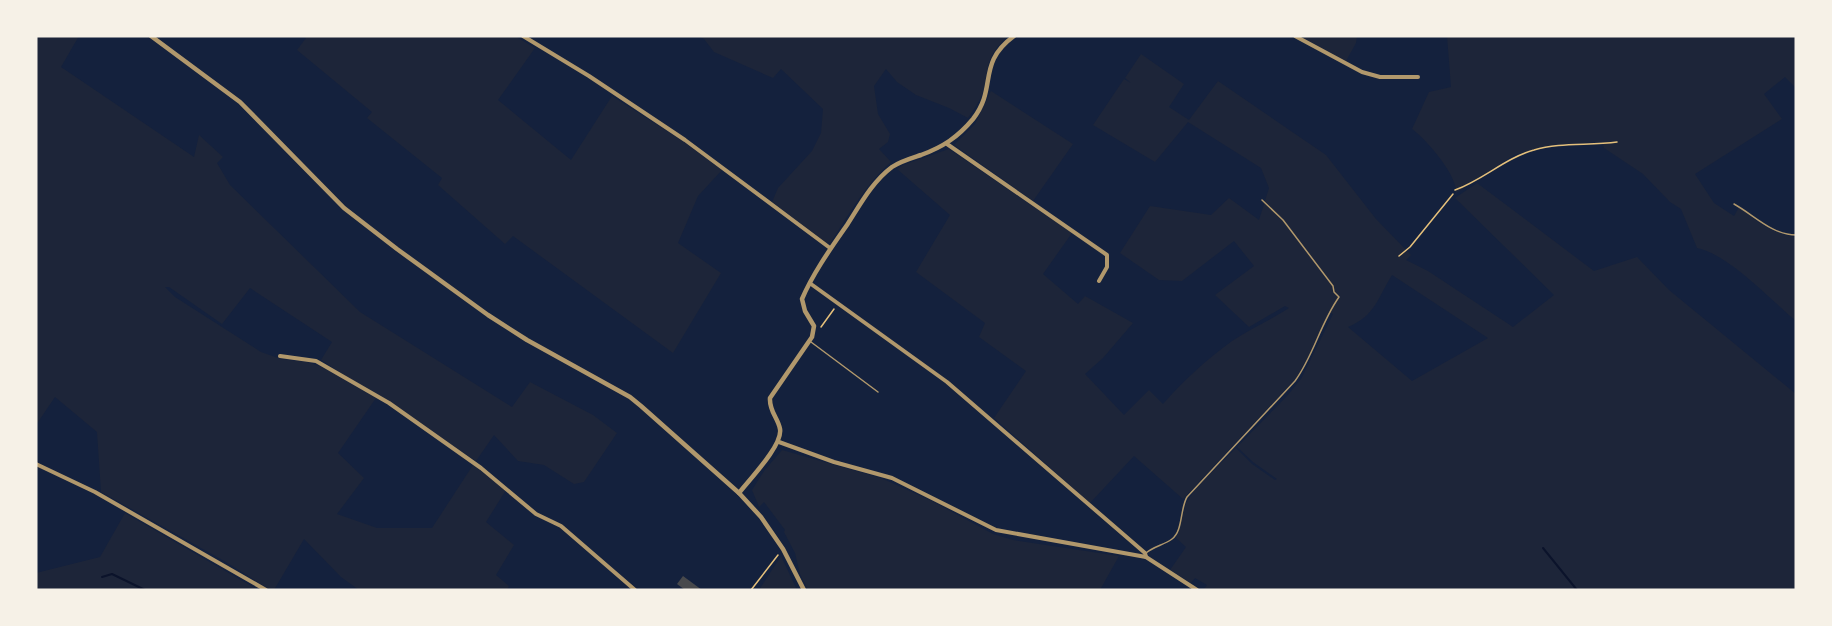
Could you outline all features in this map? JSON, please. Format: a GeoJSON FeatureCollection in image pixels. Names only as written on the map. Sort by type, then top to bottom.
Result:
{"type":"FeatureCollection","features":[{"type":"Feature","properties":{"kind":"street"},"geometry":{"type":"LineString","coordinates":[[151,36],[240,102],[344,208],[395,248],[526,340],[630,397],[739,493],[761,517],[783,549],[804,590]]}},
{"type":"Feature","properties":{"kind":"street"},"geometry":{"type":"LineString","coordinates":[[523,36],[589,76],[685,140],[830,248]]}},
{"type":"Feature","properties":{"kind":"street"},"geometry":{"type":"LineString","coordinates":[[739,493],[779,442],[780,429],[770,408],[770,398],[814,333],[813,322],[802,302],[803,296],[830,248],[869,191],[886,173],[900,163],[946,144],[965,128],[985,99],[990,65],[995,53],[1014,36]]}},
{"type":"Feature","properties":{"kind":"street"},"geometry":{"type":"LineString","coordinates":[[1295,36],[1362,72],[1380,77],[1418,77]]}},
{"type":"Feature","properties":{"kind":"street"},"geometry":{"type":"LineString","coordinates":[[946,144],[1107,255],[1107,267],[1099,281]]}},
{"type":"Feature","properties":{"kind":"street"},"geometry":{"type":"LineString","coordinates":[[811,284],[947,382],[1146,555],[1197,590]]}},
{"type":"Feature","properties":{"kind":"street"},"geometry":{"type":"LineString","coordinates":[[280,356],[316,362],[389,403],[481,468],[536,514],[561,526],[635,590]]}},
{"type":"Feature","properties":{"kind":"street"},"geometry":{"type":"LineString","coordinates":[[779,442],[834,462],[886,476],[996,530],[1146,555]]}},
{"type":"Feature","properties":{"kind":"street"},"geometry":{"type":"LineString","coordinates":[[36,465],[95,492],[266,590]]}},
{"type":"Feature","properties":{"kind":"lane"},"geometry":{"type":"LineString","coordinates":[[1146,555],[1175,536],[1179,530],[1182,506],[1187,497],[1295,381],[1309,359],[1323,322],[1339,297],[1334,292],[1334,286],[1283,220],[1262,200]]}},
{"type":"Feature","properties":{"kind":"lane"},"geometry":{"type":"LineString","coordinates":[[1734,204],[1780,233],[1796,235]]}},
{"type":"Feature","properties":{"kind":"lane"},"geometry":{"type":"LineString","coordinates":[[810,341],[878,392]]}},
{"type":"Feature","properties":{"kind":"path"},"geometry":{"type":"LineString","coordinates":[[1455,190],[1484,177],[1511,159],[1533,150],[1617,142]]}},
{"type":"Feature","properties":{"kind":"path"},"geometry":{"type":"LineString","coordinates":[[1399,256],[1410,247],[1453,194]]}},
{"type":"Feature","properties":{"kind":"path"},"geometry":{"type":"LineString","coordinates":[[814,333],[819,330],[838,302]]}},
{"type":"Feature","properties":{"kind":"path"},"geometry":{"type":"LineString","coordinates":[[751,590],[783,549]]}},
{"type":"Feature","properties":{"kind":"shaded area"},"geometry":{"type":"Polygon","coordinates":[[[36,36],[79,36],[61,67],[194,157],[199,135],[223,157],[217,163],[230,185],[360,312],[512,407],[530,382],[593,415],[617,433],[584,482],[574,484],[544,465],[518,461],[494,435],[476,461],[321,360],[332,342],[250,288],[222,324],[169,287],[165,287],[175,297],[261,352],[281,359],[307,362],[322,367],[376,398],[338,453],[364,478],[337,514],[377,528],[432,528],[473,465],[506,490],[486,522],[514,545],[496,575],[509,586],[507,590],[359,590],[341,577],[304,539],[274,590],[270,590],[226,562],[101,492],[97,432],[55,397],[36,425],[36,36]]]}},
{"type":"Feature","properties":{"kind":"shaded area"},"geometry":{"type":"Polygon","coordinates":[[[304,36],[515,36],[535,48],[498,100],[571,160],[612,96],[684,142],[722,170],[698,196],[678,243],[721,273],[673,353],[513,236],[505,244],[438,185],[442,178],[367,118],[372,112],[297,50],[306,38],[304,36]]]}},
{"type":"Feature","properties":{"kind":"shaded area"},"geometry":{"type":"Polygon","coordinates":[[[699,36],[1008,36],[992,55],[983,93],[968,118],[916,95],[897,82],[886,69],[874,86],[878,114],[890,134],[888,142],[879,149],[891,162],[851,210],[831,242],[826,243],[772,202],[778,188],[812,151],[821,133],[823,109],[781,69],[773,78],[714,52],[699,36]]]}},
{"type":"Feature","properties":{"kind":"shaded area"},"geometry":{"type":"Polygon","coordinates":[[[1300,36],[1357,36],[1356,43],[1346,61],[1300,36]]]}},
{"type":"Feature","properties":{"kind":"shaded area"},"geometry":{"type":"Polygon","coordinates":[[[1447,36],[1796,36],[1796,88],[1785,77],[1764,94],[1782,119],[1695,174],[1714,203],[1734,216],[1739,207],[1772,230],[1796,237],[1796,321],[1735,268],[1709,252],[1697,248],[1681,209],[1670,202],[1643,174],[1604,148],[1602,142],[1551,145],[1514,155],[1456,193],[1447,168],[1433,149],[1412,129],[1429,92],[1451,87],[1447,36]]]}},
{"type":"Feature","properties":{"kind":"shaded area"},"geometry":{"type":"Polygon","coordinates":[[[1141,54],[1184,84],[1169,107],[1189,120],[1218,81],[1326,155],[1376,219],[1411,255],[1406,260],[1428,271],[1513,327],[1554,295],[1455,198],[1477,183],[1594,271],[1637,257],[1669,290],[1796,394],[1796,590],[1203,590],[1207,585],[1195,578],[1191,583],[1170,570],[1186,547],[1176,538],[1186,503],[1196,488],[1236,448],[1252,464],[1275,480],[1277,479],[1237,447],[1301,379],[1333,314],[1331,313],[1297,377],[1183,499],[1134,456],[1090,503],[994,418],[1026,371],[979,337],[985,323],[916,272],[950,215],[897,169],[949,149],[1072,233],[1043,274],[1078,304],[1085,296],[1133,323],[1103,358],[1085,374],[1124,415],[1149,390],[1163,404],[1223,348],[1289,308],[1285,306],[1249,327],[1215,295],[1254,266],[1234,241],[1182,281],[1159,280],[1120,253],[1150,206],[1211,215],[1229,198],[1259,220],[1269,188],[1261,168],[1188,122],[1155,162],[1093,125],[1124,79],[1131,83],[1125,78],[1141,54]],[[1392,275],[1370,312],[1348,327],[1412,381],[1488,338],[1392,275]]]}},
{"type":"Feature","properties":{"kind":"shaded area"},"geometry":{"type":"Polygon","coordinates":[[[991,91],[1073,144],[1033,201],[954,145],[975,124],[991,91]]]}},
{"type":"Feature","properties":{"kind":"shaded area"},"geometry":{"type":"Polygon","coordinates":[[[782,450],[881,478],[932,501],[993,534],[1013,540],[1119,556],[1100,590],[808,590],[785,530],[764,502],[759,507],[752,490],[782,450]]]}},
{"type":"Feature","properties":{"kind":"shaded area"},"geometry":{"type":"Polygon","coordinates":[[[125,513],[258,590],[36,590],[36,573],[100,557],[125,513]]]}},
{"type":"Feature","properties":{"kind":"shaded area"},"geometry":{"type":"Polygon","coordinates":[[[781,556],[797,590],[759,590],[781,556]]]}},
{"type":"Feature","properties":{"kind":"building"},"geometry":{"type":"Polygon","coordinates":[[[683,576],[702,590],[685,590],[677,584],[683,576]]]}},
{"type":"Feature","properties":{"kind":"waterway"},"geometry":{"type":"LineString","coordinates":[[1543,548],[1577,590]]}},
{"type":"Feature","properties":{"kind":"waterway"},"geometry":{"type":"LineString","coordinates":[[102,577],[112,574],[145,590]]}}]}
